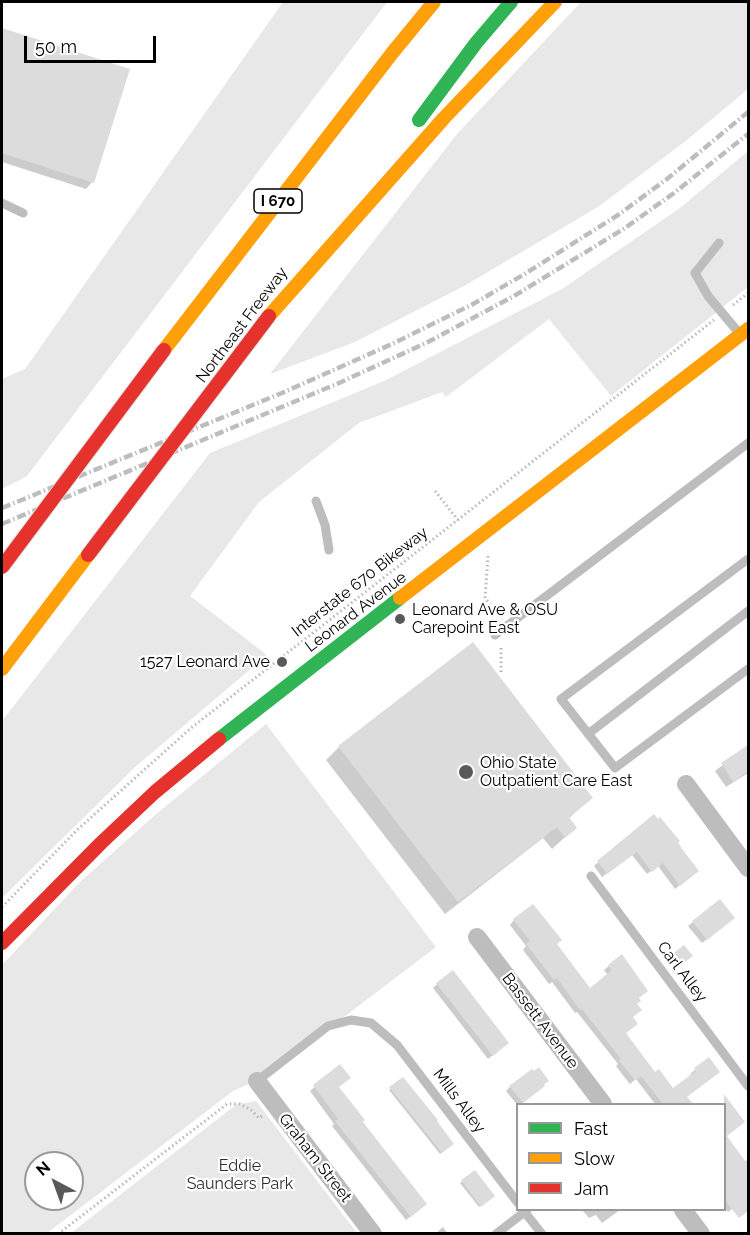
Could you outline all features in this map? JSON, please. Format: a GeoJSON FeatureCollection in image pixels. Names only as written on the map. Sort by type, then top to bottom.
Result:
{"type":"FeatureCollection","features":[{"type":"Feature","properties":{"kind":"main road"},"geometry":{"type":"LineString","coordinates":[[393,52],[416,2]]}},
{"type":"Feature","properties":{"kind":"main road","name":"I 670"},"geometry":{"type":"LineString","coordinates":[[2,567],[164,350],[434,2]]}},
{"type":"Feature","properties":{"kind":"main road"},"geometry":{"type":"LineString","coordinates":[[412,128],[476,43],[511,2]]}},
{"type":"Feature","properties":{"kind":"main road"},"geometry":{"type":"LineString","coordinates":[[269,316],[444,118],[555,2]]}},
{"type":"Feature","properties":{"kind":"main road","name":"Northeast Freeway"},"geometry":{"type":"LineString","coordinates":[[2,669],[391,157]]}},
{"type":"Feature","properties":{"kind":"main road","name":"Leonard Avenue"},"geometry":{"type":"LineString","coordinates":[[2,943],[124,821],[212,744],[746,335]]}},
{"type":"Feature","properties":{"kind":"street"},"geometry":{"type":"LineString","coordinates":[[686,784],[748,867]]}},
{"type":"Feature","properties":{"kind":"street","name":"Bassett Avenue"},"geometry":{"type":"LineString","coordinates":[[477,937],[602,1103]]}},
{"type":"Feature","properties":{"kind":"street","name":"Graham Street"},"geometry":{"type":"LineString","coordinates":[[257,1082],[373,1233]]}},
{"type":"Feature","properties":{"kind":"street"},"geometry":{"type":"LineString","coordinates":[[684,1211],[701,1233]]}},
{"type":"Feature","properties":{"kind":"lane"},"geometry":{"type":"LineString","coordinates":[[2,203],[23,213]]}},
{"type":"Feature","properties":{"kind":"lane"},"geometry":{"type":"LineString","coordinates":[[719,243],[695,273],[708,296],[723,314],[746,335]]}},
{"type":"Feature","properties":{"kind":"lane"},"geometry":{"type":"LineString","coordinates":[[499,633],[748,443]]}},
{"type":"Feature","properties":{"kind":"lane"},"geometry":{"type":"LineString","coordinates":[[316,501],[325,525],[329,550]]}},
{"type":"Feature","properties":{"kind":"lane"},"geometry":{"type":"LineString","coordinates":[[748,559],[561,699],[615,768],[748,669]]}},
{"type":"Feature","properties":{"kind":"lane"},"geometry":{"type":"LineString","coordinates":[[588,734],[748,611]]}},
{"type":"Feature","properties":{"kind":"lane","name":"Carl Alley"},"geometry":{"type":"LineString","coordinates":[[591,876],[748,1086]]}},
{"type":"Feature","properties":{"kind":"lane","name":"Mills Alley"},"geometry":{"type":"LineString","coordinates":[[257,1082],[328,1026],[351,1020],[372,1023],[397,1045],[516,1200]]}},
{"type":"Feature","properties":{"kind":"lane"},"geometry":{"type":"LineString","coordinates":[[496,1233],[524,1211]]}},
{"type":"Feature","properties":{"kind":"lane"},"geometry":{"type":"LineString","coordinates":[[526,1211],[542,1233]]}},
{"type":"Feature","properties":{"kind":"path","name":"Interstate 670 Bikeway"},"geometry":{"type":"LineString","coordinates":[[2,907],[76,831],[191,728],[748,293]]}},
{"type":"Feature","properties":{"kind":"path"},"geometry":{"type":"LineString","coordinates":[[435,491],[458,520]]}},
{"type":"Feature","properties":{"kind":"path"},"geometry":{"type":"LineString","coordinates":[[488,556],[485,598],[502,620],[499,633],[501,672]]}},
{"type":"Feature","properties":{"kind":"path"},"geometry":{"type":"LineString","coordinates":[[58,1233],[227,1104],[240,1104],[259,1118],[275,1105]]}},
{"type":"Feature","properties":{"kind":"green space"},"geometry":{"type":"Polygon","coordinates":[[[283,2],[387,2],[27,476],[2,489],[2,379],[25,369],[283,2]]]}},
{"type":"Feature","properties":{"kind":"green space"},"geometry":{"type":"Polygon","coordinates":[[[581,2],[748,2],[748,89],[687,140],[598,207],[464,286],[355,342],[270,374],[457,134],[581,2]]]}},
{"type":"Feature","properties":{"kind":"green space"},"geometry":{"type":"Polygon","coordinates":[[[748,151],[748,287],[611,396],[549,319],[446,397],[442,392],[359,423],[259,502],[190,596],[267,655],[134,768],[2,898],[2,721],[210,453],[384,381],[562,289],[680,208],[748,151]]]}},
{"type":"Feature","properties":{"kind":"green space"},"geometry":{"type":"Polygon","coordinates":[[[266,724],[436,947],[265,1077],[233,1091],[84,1205],[84,1151],[24,1151],[24,1211],[76,1211],[46,1234],[2,1233],[2,965],[80,882],[155,815],[266,724]]]}},
{"type":"Feature","properties":{"kind":"green space","name":"Eddie Saunders Park"},"geometry":{"type":"Polygon","coordinates":[[[256,1101],[357,1233],[71,1233],[237,1104],[256,1101]]]}},
{"type":"Feature","properties":{"kind":"building"},"geometry":{"type":"Polygon","coordinates":[[[2,28],[130,69],[94,183],[2,153],[2,28]]]}},
{"type":"Feature","properties":{"kind":"building","name":"Ohio State Outpatient Care East"},"geometry":{"type":"Polygon","coordinates":[[[473,642],[593,798],[569,817],[577,828],[565,838],[557,827],[458,902],[338,746],[473,642]]]}},
{"type":"Feature","properties":{"kind":"building"},"geometry":{"type":"Polygon","coordinates":[[[748,745],[748,771],[733,782],[721,763],[748,745]]]}},
{"type":"Feature","properties":{"kind":"building"},"geometry":{"type":"Polygon","coordinates":[[[654,814],[658,819],[660,817],[680,841],[678,842],[682,849],[699,871],[680,886],[663,863],[652,872],[637,852],[607,874],[597,861],[654,814]]]}},
{"type":"Feature","properties":{"kind":"building"},"geometry":{"type":"Polygon","coordinates":[[[720,899],[735,918],[707,940],[692,921],[720,899]]]}},
{"type":"Feature","properties":{"kind":"building"},"geometry":{"type":"Polygon","coordinates":[[[533,904],[562,940],[557,944],[590,988],[612,970],[608,965],[622,954],[648,991],[639,998],[641,1001],[637,1004],[642,1010],[633,1017],[638,1024],[626,1033],[655,1072],[659,1069],[673,1088],[696,1071],[694,1068],[709,1057],[720,1072],[687,1097],[692,1103],[662,1103],[641,1076],[635,1080],[619,1061],[621,1059],[582,1009],[580,1010],[557,978],[554,980],[526,944],[530,941],[513,919],[533,904]]]}},
{"type":"Feature","properties":{"kind":"building"},"geometry":{"type":"Polygon","coordinates":[[[684,945],[693,956],[681,965],[672,954],[684,945]]]}},
{"type":"Feature","properties":{"kind":"building"},"geometry":{"type":"Polygon","coordinates":[[[453,970],[509,1043],[493,1056],[436,983],[453,970]]]}},
{"type":"Feature","properties":{"kind":"building"},"geometry":{"type":"Polygon","coordinates":[[[340,1064],[351,1078],[339,1087],[365,1120],[363,1122],[427,1204],[411,1217],[335,1121],[338,1119],[313,1085],[340,1064]]]}},
{"type":"Feature","properties":{"kind":"building"},"geometry":{"type":"Polygon","coordinates":[[[539,1067],[549,1081],[523,1103],[509,1086],[532,1069],[534,1071],[539,1067]]]}},
{"type":"Feature","properties":{"kind":"building"},"geometry":{"type":"Polygon","coordinates":[[[403,1077],[438,1120],[454,1144],[442,1153],[389,1087],[403,1077]]]}},
{"type":"Feature","properties":{"kind":"building"},"geometry":{"type":"Polygon","coordinates":[[[724,1094],[745,1122],[727,1136],[748,1165],[748,1211],[739,1218],[726,1202],[726,1103],[724,1103],[724,1094]]]}},
{"type":"Feature","properties":{"kind":"building"},"geometry":{"type":"Polygon","coordinates":[[[475,1170],[495,1196],[481,1207],[461,1180],[475,1170]]]}},
{"type":"Feature","properties":{"kind":"railway"},"geometry":{"type":"LineString","coordinates":[[2,508],[282,393],[392,344],[473,304],[618,215],[667,179],[748,112]]}},
{"type":"Feature","properties":{"kind":"railway"},"geometry":{"type":"LineString","coordinates":[[2,524],[339,383],[428,342],[514,296],[625,228],[674,193],[748,134]]}},
{"type":"Feature","properties":{"kind":"traffic: fast"},"geometry":{"type":"LineString","coordinates":[[419,120],[476,43],[511,2]]}},
{"type":"Feature","properties":{"kind":"traffic: fast"},"geometry":{"type":"LineString","coordinates":[[219,739],[400,598]]}},
{"type":"Feature","properties":{"kind":"traffic: slow"},"geometry":{"type":"LineString","coordinates":[[164,350],[434,2]]}},
{"type":"Feature","properties":{"kind":"traffic: slow"},"geometry":{"type":"LineString","coordinates":[[269,316],[444,118],[555,2]]}},
{"type":"Feature","properties":{"kind":"traffic: slow"},"geometry":{"type":"LineString","coordinates":[[400,598],[748,329]]}},
{"type":"Feature","properties":{"kind":"traffic: slow"},"geometry":{"type":"LineString","coordinates":[[2,669],[88,555]]}},
{"type":"Feature","properties":{"kind":"traffic: jam"},"geometry":{"type":"LineString","coordinates":[[88,555],[269,316]]}},
{"type":"Feature","properties":{"kind":"traffic: jam"},"geometry":{"type":"LineString","coordinates":[[2,567],[164,350]]}},
{"type":"Feature","properties":{"kind":"traffic: jam"},"geometry":{"type":"LineString","coordinates":[[2,943],[155,792],[219,739]]}},
{"type":"Feature","properties":{"kind":"place","name":"Leonard Ave & OSU Carepoint East"},"geometry":{"type":"Point","coordinates":[400,619]}},
{"type":"Feature","properties":{"kind":"place","name":"1527 Leonard Ave"},"geometry":{"type":"Point","coordinates":[282,662]}},
{"type":"Feature","properties":{"kind":"place","name":"Ohio State Outpatient Care East"},"geometry":{"type":"Point","coordinates":[466,772]}}]}
